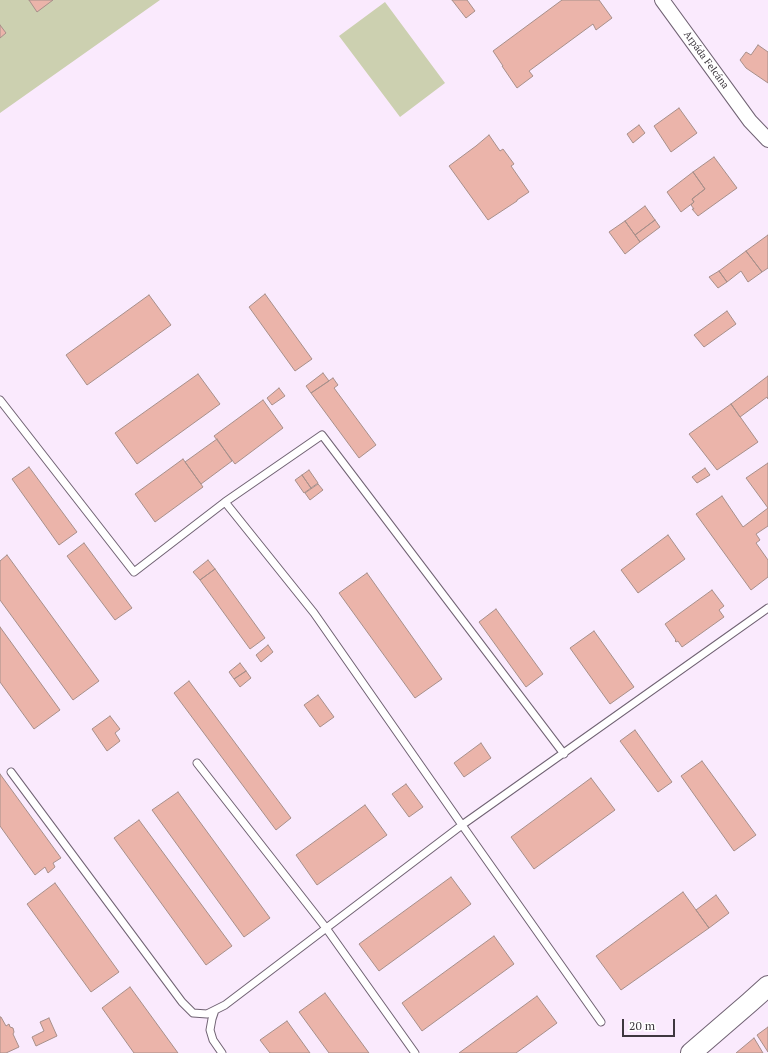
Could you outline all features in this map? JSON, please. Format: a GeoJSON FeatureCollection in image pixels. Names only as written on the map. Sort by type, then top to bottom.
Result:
{"type":"FeatureCollection","features":[{"type":"Feature","properties":{"kind":"main road"},"geometry":{"type":"LineString","coordinates":[[691,1053],[768,986]]}},
{"type":"Feature","properties":{"kind":"street","name":"Arpáda Felcána"},"geometry":{"type":"LineString","coordinates":[[662,0],[750,120],[768,140]]}},
{"type":"Feature","properties":{"kind":"street"},"geometry":{"type":"LineString","coordinates":[[750,120],[768,124]]}},
{"type":"Feature","properties":{"kind":"lane"},"geometry":{"type":"LineString","coordinates":[[0,400],[134,572],[225,502],[322,435],[564,754]]}},
{"type":"Feature","properties":{"kind":"lane"},"geometry":{"type":"LineString","coordinates":[[225,502],[314,613],[601,1022]]}},
{"type":"Feature","properties":{"kind":"lane"},"geometry":{"type":"LineString","coordinates":[[11,772],[182,1002],[193,1013],[207,1014],[225,1005],[462,825],[768,608]]}},
{"type":"Feature","properties":{"kind":"lane"},"geometry":{"type":"LineString","coordinates":[[197,763],[326,928],[415,1053]]}},
{"type":"Feature","properties":{"kind":"lane"},"geometry":{"type":"LineString","coordinates":[[215,1010],[210,1030],[213,1040],[222,1053]]}},
{"type":"Feature","properties":{"kind":"green space"},"geometry":{"type":"Polygon","coordinates":[[[0,0],[160,0],[0,113],[0,0]]]}},
{"type":"Feature","properties":{"kind":"green space"},"geometry":{"type":"Polygon","coordinates":[[[385,2],[445,83],[400,117],[339,36],[385,2]]]}},
{"type":"Feature","properties":{"kind":"building"},"geometry":{"type":"Polygon","coordinates":[[[29,0],[53,0],[37,12],[29,0]]]}},
{"type":"Feature","properties":{"kind":"building"},"geometry":{"type":"Polygon","coordinates":[[[452,0],[467,0],[475,11],[466,18],[452,0]]]}},
{"type":"Feature","properties":{"kind":"building"},"geometry":{"type":"Polygon","coordinates":[[[562,0],[599,0],[612,18],[596,30],[593,24],[529,71],[533,76],[517,88],[493,51],[562,0]]]}},
{"type":"Feature","properties":{"kind":"building"},"geometry":{"type":"Polygon","coordinates":[[[0,25],[6,33],[0,38],[0,25]]]}},
{"type":"Feature","properties":{"kind":"building"},"geometry":{"type":"Polygon","coordinates":[[[758,45],[768,52],[768,83],[746,68],[740,60],[746,52],[751,55],[758,45]]]}},
{"type":"Feature","properties":{"kind":"building"},"geometry":{"type":"Polygon","coordinates":[[[679,108],[697,133],[671,152],[654,126],[679,108]]]}},
{"type":"Feature","properties":{"kind":"building"},"geometry":{"type":"Polygon","coordinates":[[[639,125],[645,133],[633,143],[627,134],[639,125]]]}},
{"type":"Feature","properties":{"kind":"building"},"geometry":{"type":"Polygon","coordinates":[[[489,135],[500,151],[503,149],[514,164],[511,166],[529,192],[488,220],[449,166],[489,135]]]}},
{"type":"Feature","properties":{"kind":"building"},"geometry":{"type":"Polygon","coordinates":[[[714,157],[737,188],[698,216],[692,209],[694,209],[691,205],[694,202],[692,199],[705,189],[693,172],[714,157]]]}},
{"type":"Feature","properties":{"kind":"building"},"geometry":{"type":"Polygon","coordinates":[[[693,172],[705,189],[692,199],[694,202],[681,212],[667,192],[693,172]]]}},
{"type":"Feature","properties":{"kind":"building"},"geometry":{"type":"Polygon","coordinates":[[[645,206],[655,220],[635,235],[625,221],[645,206]]]}},
{"type":"Feature","properties":{"kind":"building"},"geometry":{"type":"Polygon","coordinates":[[[655,220],[660,227],[640,242],[635,235],[655,220]]]}},
{"type":"Feature","properties":{"kind":"building"},"geometry":{"type":"Polygon","coordinates":[[[625,221],[640,242],[625,254],[609,232],[625,221]]]}},
{"type":"Feature","properties":{"kind":"building"},"geometry":{"type":"Polygon","coordinates":[[[768,235],[768,268],[762,272],[746,251],[768,235]]]}},
{"type":"Feature","properties":{"kind":"building"},"geometry":{"type":"Polygon","coordinates":[[[746,251],[762,272],[748,282],[741,271],[727,282],[719,271],[746,251]]]}},
{"type":"Feature","properties":{"kind":"building"},"geometry":{"type":"Polygon","coordinates":[[[719,271],[727,282],[718,288],[709,277],[719,271]]]}},
{"type":"Feature","properties":{"kind":"building"},"geometry":{"type":"Polygon","coordinates":[[[265,294],[312,359],[295,371],[249,307],[265,294]]]}},
{"type":"Feature","properties":{"kind":"building"},"geometry":{"type":"Polygon","coordinates":[[[149,295],[171,325],[87,385],[66,355],[149,295]]]}},
{"type":"Feature","properties":{"kind":"building"},"geometry":{"type":"Polygon","coordinates":[[[727,311],[736,324],[704,347],[694,335],[727,311]]]}},
{"type":"Feature","properties":{"kind":"building"},"geometry":{"type":"Polygon","coordinates":[[[323,373],[329,381],[311,393],[306,386],[323,373]]]}},
{"type":"Feature","properties":{"kind":"building"},"geometry":{"type":"Polygon","coordinates":[[[198,374],[220,404],[137,464],[115,433],[198,374]]]}},
{"type":"Feature","properties":{"kind":"building"},"geometry":{"type":"Polygon","coordinates":[[[768,376],[768,399],[767,397],[740,417],[731,404],[768,376]]]}},
{"type":"Feature","properties":{"kind":"building"},"geometry":{"type":"Polygon","coordinates":[[[333,378],[338,385],[334,388],[376,445],[359,458],[311,393],[333,378]]]}},
{"type":"Feature","properties":{"kind":"building"},"geometry":{"type":"Polygon","coordinates":[[[279,388],[285,396],[272,405],[267,398],[279,388]]]}},
{"type":"Feature","properties":{"kind":"building"},"geometry":{"type":"Polygon","coordinates":[[[263,400],[283,428],[235,464],[214,436],[263,400]]]}},
{"type":"Feature","properties":{"kind":"building"},"geometry":{"type":"Polygon","coordinates":[[[731,404],[758,442],[717,470],[689,434],[731,404]]]}},
{"type":"Feature","properties":{"kind":"building"},"geometry":{"type":"Polygon","coordinates":[[[217,439],[232,461],[201,484],[185,462],[217,439]]]}},
{"type":"Feature","properties":{"kind":"building"},"geometry":{"type":"Polygon","coordinates":[[[183,459],[203,487],[155,522],[135,494],[183,459]]]}},
{"type":"Feature","properties":{"kind":"building"},"geometry":{"type":"Polygon","coordinates":[[[768,463],[768,508],[746,478],[768,463]]]}},
{"type":"Feature","properties":{"kind":"building"},"geometry":{"type":"Polygon","coordinates":[[[29,467],[77,532],[59,545],[12,479],[29,467]]]}},
{"type":"Feature","properties":{"kind":"building"},"geometry":{"type":"Polygon","coordinates":[[[705,468],[710,475],[697,483],[692,477],[705,468]]]}},
{"type":"Feature","properties":{"kind":"building"},"geometry":{"type":"Polygon","coordinates":[[[309,470],[318,483],[311,488],[302,475],[309,470]]]}},
{"type":"Feature","properties":{"kind":"building"},"geometry":{"type":"Polygon","coordinates":[[[302,475],[311,488],[304,493],[295,480],[302,475]]]}},
{"type":"Feature","properties":{"kind":"building"},"geometry":{"type":"Polygon","coordinates":[[[318,484],[323,490],[310,500],[305,493],[318,484]]]}},
{"type":"Feature","properties":{"kind":"building"},"geometry":{"type":"Polygon","coordinates":[[[722,496],[743,527],[768,508],[768,526],[756,534],[760,540],[756,543],[768,560],[768,577],[751,590],[696,514],[722,496]]]}},
{"type":"Feature","properties":{"kind":"building"},"geometry":{"type":"Polygon","coordinates":[[[668,535],[685,559],[638,593],[621,570],[668,535]]]}},
{"type":"Feature","properties":{"kind":"building"},"geometry":{"type":"Polygon","coordinates":[[[84,543],[132,608],[115,620],[67,556],[84,543]]]}},
{"type":"Feature","properties":{"kind":"building"},"geometry":{"type":"Polygon","coordinates":[[[7,555],[99,681],[73,700],[0,600],[0,561],[7,555]]]}},
{"type":"Feature","properties":{"kind":"building"},"geometry":{"type":"Polygon","coordinates":[[[208,560],[215,569],[200,580],[193,572],[208,560]]]}},
{"type":"Feature","properties":{"kind":"building"},"geometry":{"type":"Polygon","coordinates":[[[215,569],[265,638],[250,649],[200,580],[215,569]]]}},
{"type":"Feature","properties":{"kind":"building"},"geometry":{"type":"Polygon","coordinates":[[[367,573],[442,679],[415,698],[339,593],[367,573]]]}},
{"type":"Feature","properties":{"kind":"building"},"geometry":{"type":"Polygon","coordinates":[[[712,590],[724,606],[719,610],[724,617],[682,647],[678,641],[675,641],[676,640],[665,624],[712,590]]]}},
{"type":"Feature","properties":{"kind":"building"},"geometry":{"type":"Polygon","coordinates":[[[496,609],[543,674],[526,687],[479,622],[496,609]]]}},
{"type":"Feature","properties":{"kind":"building"},"geometry":{"type":"Polygon","coordinates":[[[0,627],[60,710],[34,729],[0,682],[0,627]]]}},
{"type":"Feature","properties":{"kind":"building"},"geometry":{"type":"Polygon","coordinates":[[[594,631],[634,687],[610,704],[570,648],[594,631]]]}},
{"type":"Feature","properties":{"kind":"building"},"geometry":{"type":"Polygon","coordinates":[[[268,645],[273,652],[261,662],[256,655],[268,645]]]}},
{"type":"Feature","properties":{"kind":"building"},"geometry":{"type":"Polygon","coordinates":[[[240,663],[246,671],[234,679],[229,672],[240,663]]]}},
{"type":"Feature","properties":{"kind":"building"},"geometry":{"type":"Polygon","coordinates":[[[246,671],[251,678],[240,687],[234,679],[246,671]]]}},
{"type":"Feature","properties":{"kind":"building"},"geometry":{"type":"Polygon","coordinates":[[[189,681],[291,818],[276,830],[174,693],[189,681]]]}},
{"type":"Feature","properties":{"kind":"building"},"geometry":{"type":"Polygon","coordinates":[[[318,695],[334,717],[320,727],[304,705],[318,695]]]}},
{"type":"Feature","properties":{"kind":"building"},"geometry":{"type":"Polygon","coordinates":[[[110,716],[120,729],[115,733],[120,741],[107,751],[92,729],[110,716]]]}},
{"type":"Feature","properties":{"kind":"building"},"geometry":{"type":"Polygon","coordinates":[[[635,730],[672,782],[658,792],[620,741],[635,730]]]}},
{"type":"Feature","properties":{"kind":"building"},"geometry":{"type":"Polygon","coordinates":[[[481,743],[491,758],[464,777],[454,763],[481,743]]]}},
{"type":"Feature","properties":{"kind":"building"},"geometry":{"type":"Polygon","coordinates":[[[702,761],[756,835],[734,851],[681,776],[702,761]]]}},
{"type":"Feature","properties":{"kind":"building"},"geometry":{"type":"Polygon","coordinates":[[[0,774],[61,858],[53,863],[55,867],[48,873],[45,867],[35,875],[0,826],[0,774]]]}},
{"type":"Feature","properties":{"kind":"building"},"geometry":{"type":"Polygon","coordinates":[[[591,778],[615,810],[534,869],[511,837],[591,778]]]}},
{"type":"Feature","properties":{"kind":"building"},"geometry":{"type":"Polygon","coordinates":[[[406,784],[423,807],[409,817],[392,794],[406,784]]]}},
{"type":"Feature","properties":{"kind":"building"},"geometry":{"type":"Polygon","coordinates":[[[178,792],[270,918],[244,937],[152,810],[178,792]]]}},
{"type":"Feature","properties":{"kind":"building"},"geometry":{"type":"Polygon","coordinates":[[[365,805],[387,835],[317,885],[296,855],[365,805]]]}},
{"type":"Feature","properties":{"kind":"building"},"geometry":{"type":"Polygon","coordinates":[[[139,820],[232,946],[206,965],[114,838],[139,820]]]}},
{"type":"Feature","properties":{"kind":"building"},"geometry":{"type":"Polygon","coordinates":[[[451,877],[471,904],[379,971],[359,944],[451,877]]]}},
{"type":"Feature","properties":{"kind":"building"},"geometry":{"type":"Polygon","coordinates":[[[55,883],[119,972],[91,992],[27,904],[55,883]]]}},
{"type":"Feature","properties":{"kind":"building"},"geometry":{"type":"Polygon","coordinates":[[[683,892],[709,928],[621,990],[596,956],[683,892]]]}},
{"type":"Feature","properties":{"kind":"building"},"geometry":{"type":"Polygon","coordinates":[[[716,895],[729,913],[709,928],[696,910],[716,895]]]}},
{"type":"Feature","properties":{"kind":"building"},"geometry":{"type":"Polygon","coordinates":[[[494,936],[514,964],[422,1031],[402,1003],[494,936]]]}},
{"type":"Feature","properties":{"kind":"building"},"geometry":{"type":"Polygon","coordinates":[[[130,987],[178,1053],[134,1053],[102,1008],[130,987]]]}},
{"type":"Feature","properties":{"kind":"building"},"geometry":{"type":"Polygon","coordinates":[[[325,993],[369,1053],[329,1053],[299,1012],[325,993]]]}},
{"type":"Feature","properties":{"kind":"building"},"geometry":{"type":"Polygon","coordinates":[[[537,996],[557,1023],[516,1053],[459,1053],[537,996]]]}},
{"type":"Feature","properties":{"kind":"building"},"geometry":{"type":"Polygon","coordinates":[[[0,1017],[6,1026],[9,1024],[10,1027],[13,1028],[13,1034],[19,1047],[6,1053],[0,1053],[0,1017]]]}},
{"type":"Feature","properties":{"kind":"building"},"geometry":{"type":"Polygon","coordinates":[[[49,1018],[57,1036],[36,1046],[32,1037],[44,1031],[40,1022],[49,1018]]]}},
{"type":"Feature","properties":{"kind":"building"},"geometry":{"type":"Polygon","coordinates":[[[287,1021],[310,1053],[270,1053],[260,1040],[287,1021]]]}},
{"type":"Feature","properties":{"kind":"building"},"geometry":{"type":"Polygon","coordinates":[[[768,1027],[768,1052],[757,1035],[768,1027]]]}},
{"type":"Feature","properties":{"kind":"building"},"geometry":{"type":"Polygon","coordinates":[[[754,1038],[763,1053],[736,1053],[754,1038]]]}}]}
